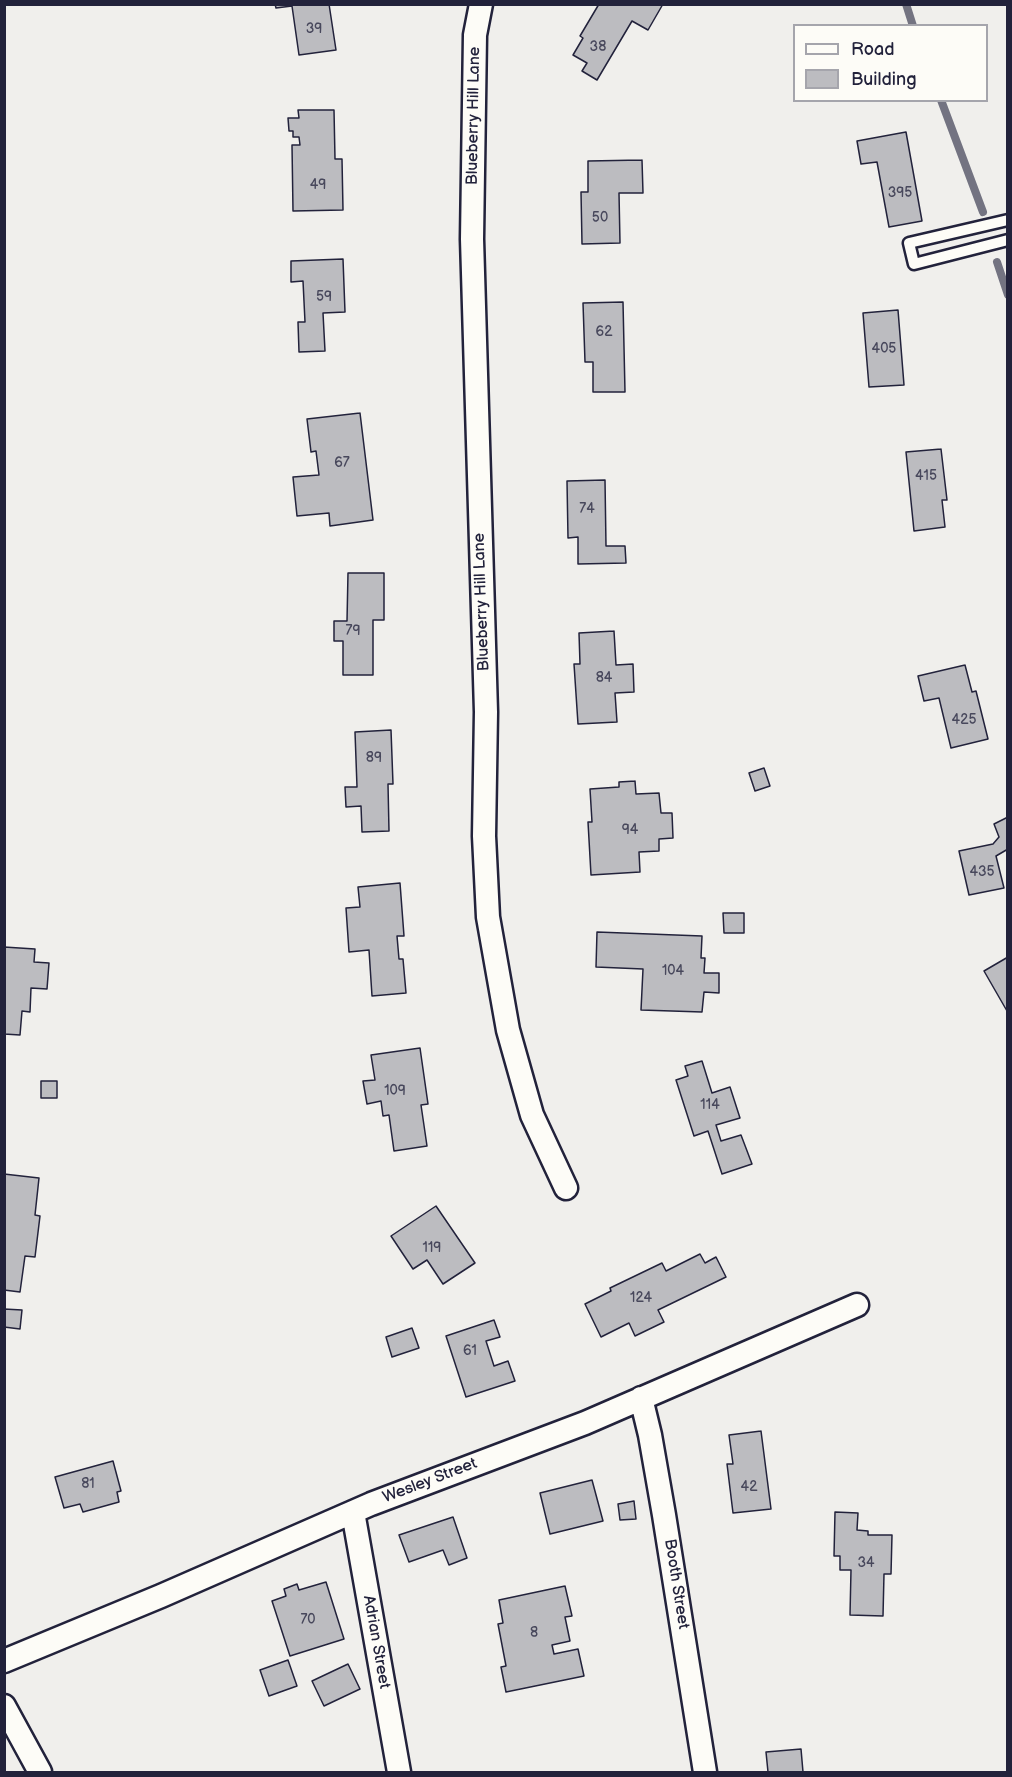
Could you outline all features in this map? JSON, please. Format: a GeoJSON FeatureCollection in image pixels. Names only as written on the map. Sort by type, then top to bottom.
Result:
{"type":"FeatureCollection","features":[{"type":"Feature","properties":{"kind":"street","name":"Blueberry Hill Lane"},"geometry":{"type":"LineString","coordinates":[[481,4],[475,45],[472,238],[486,712],[483,836],[488,917],[508,1030],[532,1115],[566,1188]]}},
{"type":"Feature","properties":{"kind":"street","name":"Wesley Street"},"geometry":{"type":"LineString","coordinates":[[4,1661],[161,1596],[353,1512],[516,1447],[585,1423],[857,1305]]}},
{"type":"Feature","properties":{"kind":"street","name":"Booth Street"},"geometry":{"type":"LineString","coordinates":[[640,1398],[663,1503],[705,1773]]}},
{"type":"Feature","properties":{"kind":"street","name":"Adrian Street"},"geometry":{"type":"LineString","coordinates":[[353,1512],[399,1773]]}},
{"type":"Feature","properties":{"kind":"street"},"geometry":{"type":"LineString","coordinates":[[4,1706],[40,1773]]}},
{"type":"Feature","properties":{"kind":"lane"},"geometry":{"type":"LineString","coordinates":[[1008,220],[909,243],[914,264],[1008,240]]}},
{"type":"Feature","properties":{"kind":"building"},"geometry":{"type":"Polygon","coordinates":[[[275,4],[329,4],[336,50],[299,55],[292,6],[276,8],[275,4]]]}},
{"type":"Feature","properties":{"kind":"building"},"geometry":{"type":"Polygon","coordinates":[[[599,4],[663,4],[648,30],[632,21],[597,80],[582,71],[587,63],[573,55],[583,38],[580,36],[599,4]]]}},
{"type":"Feature","properties":{"kind":"building"},"geometry":{"type":"Polygon","coordinates":[[[298,110],[334,110],[335,159],[342,159],[343,210],[293,211],[292,145],[300,145],[299,137],[293,137],[293,131],[289,131],[288,118],[299,118],[298,110]]]}},
{"type":"Feature","properties":{"kind":"building"},"geometry":{"type":"Polygon","coordinates":[[[906,132],[922,221],[889,227],[877,162],[861,164],[857,141],[906,132]]]}},
{"type":"Feature","properties":{"kind":"building"},"geometry":{"type":"Polygon","coordinates":[[[642,160],[643,193],[619,193],[620,243],[582,244],[581,192],[588,192],[588,161],[642,160]]]}},
{"type":"Feature","properties":{"kind":"building"},"geometry":{"type":"Polygon","coordinates":[[[343,259],[345,312],[323,313],[325,351],[299,352],[298,322],[305,322],[303,281],[291,282],[291,261],[343,259]]]}},
{"type":"Feature","properties":{"kind":"building"},"geometry":{"type":"Polygon","coordinates":[[[623,302],[625,392],[593,392],[593,362],[585,362],[583,303],[623,302]]]}},
{"type":"Feature","properties":{"kind":"building"},"geometry":{"type":"Polygon","coordinates":[[[898,310],[904,385],[869,387],[863,313],[898,310]]]}},
{"type":"Feature","properties":{"kind":"building"},"geometry":{"type":"Polygon","coordinates":[[[360,413],[373,520],[330,526],[329,513],[297,516],[293,477],[319,475],[316,451],[311,452],[307,419],[360,413]]]}},
{"type":"Feature","properties":{"kind":"building"},"geometry":{"type":"Polygon","coordinates":[[[941,449],[947,500],[942,500],[945,527],[914,531],[906,452],[941,449]]]}},
{"type":"Feature","properties":{"kind":"building"},"geometry":{"type":"Polygon","coordinates":[[[605,480],[606,546],[625,546],[626,563],[578,564],[578,537],[568,538],[567,481],[605,480]]]}},
{"type":"Feature","properties":{"kind":"building"},"geometry":{"type":"Polygon","coordinates":[[[348,573],[384,573],[384,620],[373,620],[373,675],[343,675],[343,641],[334,641],[334,621],[347,621],[348,573]]]}},
{"type":"Feature","properties":{"kind":"building"},"geometry":{"type":"Polygon","coordinates":[[[614,631],[616,665],[633,664],[634,692],[615,693],[617,722],[578,724],[574,664],[580,664],[579,633],[614,631]]]}},
{"type":"Feature","properties":{"kind":"building"},"geometry":{"type":"Polygon","coordinates":[[[965,665],[972,692],[976,691],[988,739],[951,748],[939,698],[924,701],[918,676],[965,665]]]}},
{"type":"Feature","properties":{"kind":"building"},"geometry":{"type":"Polygon","coordinates":[[[391,730],[393,784],[388,784],[389,831],[362,832],[361,806],[346,807],[345,787],[357,787],[355,732],[391,730]]]}},
{"type":"Feature","properties":{"kind":"building"},"geometry":{"type":"Polygon","coordinates":[[[764,768],[770,786],[755,791],[749,773],[764,768]]]}},
{"type":"Feature","properties":{"kind":"building"},"geometry":{"type":"Polygon","coordinates":[[[635,781],[636,794],[659,793],[661,813],[672,813],[673,838],[659,839],[659,851],[639,852],[640,872],[591,875],[588,822],[592,822],[590,789],[619,787],[619,782],[635,781]]]}},
{"type":"Feature","properties":{"kind":"building"},"geometry":{"type":"Polygon","coordinates":[[[1008,817],[1008,849],[996,856],[1004,888],[969,895],[959,851],[993,844],[999,837],[994,824],[1008,817]]]}},
{"type":"Feature","properties":{"kind":"building"},"geometry":{"type":"Polygon","coordinates":[[[400,883],[404,936],[397,936],[399,959],[403,959],[406,993],[372,996],[369,950],[349,952],[346,908],[360,907],[358,887],[400,883]]]}},
{"type":"Feature","properties":{"kind":"building"},"geometry":{"type":"Polygon","coordinates":[[[723,913],[744,913],[744,933],[724,933],[723,913]]]}},
{"type":"Feature","properties":{"kind":"building"},"geometry":{"type":"Polygon","coordinates":[[[597,932],[702,936],[701,958],[705,958],[704,973],[719,973],[719,993],[704,992],[702,1012],[641,1010],[643,969],[596,967],[597,932]]]}},
{"type":"Feature","properties":{"kind":"building"},"geometry":{"type":"Polygon","coordinates":[[[4,947],[35,949],[34,962],[49,963],[47,989],[31,988],[30,1012],[22,1011],[20,1035],[4,1034],[4,947]]]}},
{"type":"Feature","properties":{"kind":"building"},"geometry":{"type":"Polygon","coordinates":[[[1008,957],[1008,1011],[1007,1011],[984,971],[1008,957]]]}},
{"type":"Feature","properties":{"kind":"building"},"geometry":{"type":"Polygon","coordinates":[[[420,1048],[428,1104],[421,1105],[427,1146],[394,1151],[389,1115],[383,1116],[381,1101],[367,1104],[363,1081],[375,1080],[371,1055],[420,1048]]]}},
{"type":"Feature","properties":{"kind":"building"},"geometry":{"type":"Polygon","coordinates":[[[702,1061],[712,1093],[730,1087],[740,1118],[716,1125],[721,1141],[741,1135],[752,1164],[722,1174],[708,1131],[694,1136],[676,1080],[688,1076],[685,1066],[702,1061]]]}},
{"type":"Feature","properties":{"kind":"building"},"geometry":{"type":"Polygon","coordinates":[[[41,1081],[57,1081],[57,1098],[41,1098],[41,1081]]]}},
{"type":"Feature","properties":{"kind":"building"},"geometry":{"type":"Polygon","coordinates":[[[4,1174],[39,1178],[35,1215],[40,1216],[35,1257],[25,1256],[20,1292],[4,1290],[4,1174]]]}},
{"type":"Feature","properties":{"kind":"building"},"geometry":{"type":"Polygon","coordinates":[[[436,1206],[475,1263],[443,1284],[427,1260],[413,1269],[391,1236],[436,1206]]]}},
{"type":"Feature","properties":{"kind":"building"},"geometry":{"type":"Polygon","coordinates":[[[700,1254],[705,1263],[716,1257],[726,1277],[658,1310],[664,1322],[635,1336],[629,1323],[601,1337],[585,1304],[611,1291],[610,1288],[662,1263],[666,1271],[700,1254]]]}},
{"type":"Feature","properties":{"kind":"building"},"geometry":{"type":"Polygon","coordinates":[[[4,1309],[22,1310],[20,1329],[4,1327],[4,1309]]]}},
{"type":"Feature","properties":{"kind":"building"},"geometry":{"type":"Polygon","coordinates":[[[494,1320],[500,1337],[486,1341],[494,1366],[508,1361],[515,1381],[466,1397],[446,1336],[494,1320]]]}},
{"type":"Feature","properties":{"kind":"building"},"geometry":{"type":"Polygon","coordinates":[[[412,1328],[419,1348],[392,1357],[386,1337],[412,1328]]]}},
{"type":"Feature","properties":{"kind":"building"},"geometry":{"type":"Polygon","coordinates":[[[761,1431],[771,1509],[733,1513],[727,1464],[733,1464],[729,1435],[761,1431]]]}},
{"type":"Feature","properties":{"kind":"building"},"geometry":{"type":"Polygon","coordinates":[[[113,1461],[121,1491],[117,1492],[119,1502],[83,1512],[80,1504],[64,1508],[55,1477],[113,1461]]]}},
{"type":"Feature","properties":{"kind":"building"},"geometry":{"type":"Polygon","coordinates":[[[592,1480],[603,1521],[550,1534],[540,1493],[592,1480]]]}},
{"type":"Feature","properties":{"kind":"building"},"geometry":{"type":"Polygon","coordinates":[[[634,1501],[636,1519],[620,1520],[618,1504],[634,1501]]]}},
{"type":"Feature","properties":{"kind":"building"},"geometry":{"type":"Polygon","coordinates":[[[835,1512],[858,1513],[857,1530],[868,1531],[868,1535],[892,1535],[891,1574],[884,1574],[883,1616],[850,1615],[851,1570],[840,1570],[840,1556],[834,1556],[835,1512]]]}},
{"type":"Feature","properties":{"kind":"building"},"geometry":{"type":"Polygon","coordinates":[[[453,1517],[467,1558],[449,1565],[443,1550],[409,1562],[399,1535],[453,1517]]]}},
{"type":"Feature","properties":{"kind":"building"},"geometry":{"type":"Polygon","coordinates":[[[326,1582],[344,1639],[290,1656],[272,1601],[286,1596],[284,1589],[297,1584],[299,1590],[326,1582]]]}},
{"type":"Feature","properties":{"kind":"building"},"geometry":{"type":"Polygon","coordinates":[[[565,1586],[572,1616],[565,1617],[570,1641],[552,1645],[554,1654],[578,1649],[584,1676],[506,1692],[501,1667],[506,1666],[498,1624],[503,1623],[499,1600],[565,1586]]]}},
{"type":"Feature","properties":{"kind":"building"},"geometry":{"type":"Polygon","coordinates":[[[288,1660],[297,1686],[269,1696],[260,1670],[288,1660]]]}},
{"type":"Feature","properties":{"kind":"building"},"geometry":{"type":"Polygon","coordinates":[[[348,1664],[360,1689],[324,1706],[312,1681],[348,1664]]]}},
{"type":"Feature","properties":{"kind":"building"},"geometry":{"type":"Polygon","coordinates":[[[801,1749],[803,1772],[768,1772],[766,1752],[801,1749]]]}},
{"type":"Feature","properties":{"kind":"waterway"},"geometry":{"type":"LineString","coordinates":[[906,4],[912,24]]}},
{"type":"Feature","properties":{"kind":"waterway"},"geometry":{"type":"LineString","coordinates":[[942,102],[983,212]]}},
{"type":"Feature","properties":{"kind":"waterway"},"geometry":{"type":"LineString","coordinates":[[997,262],[1008,295]]}}]}
